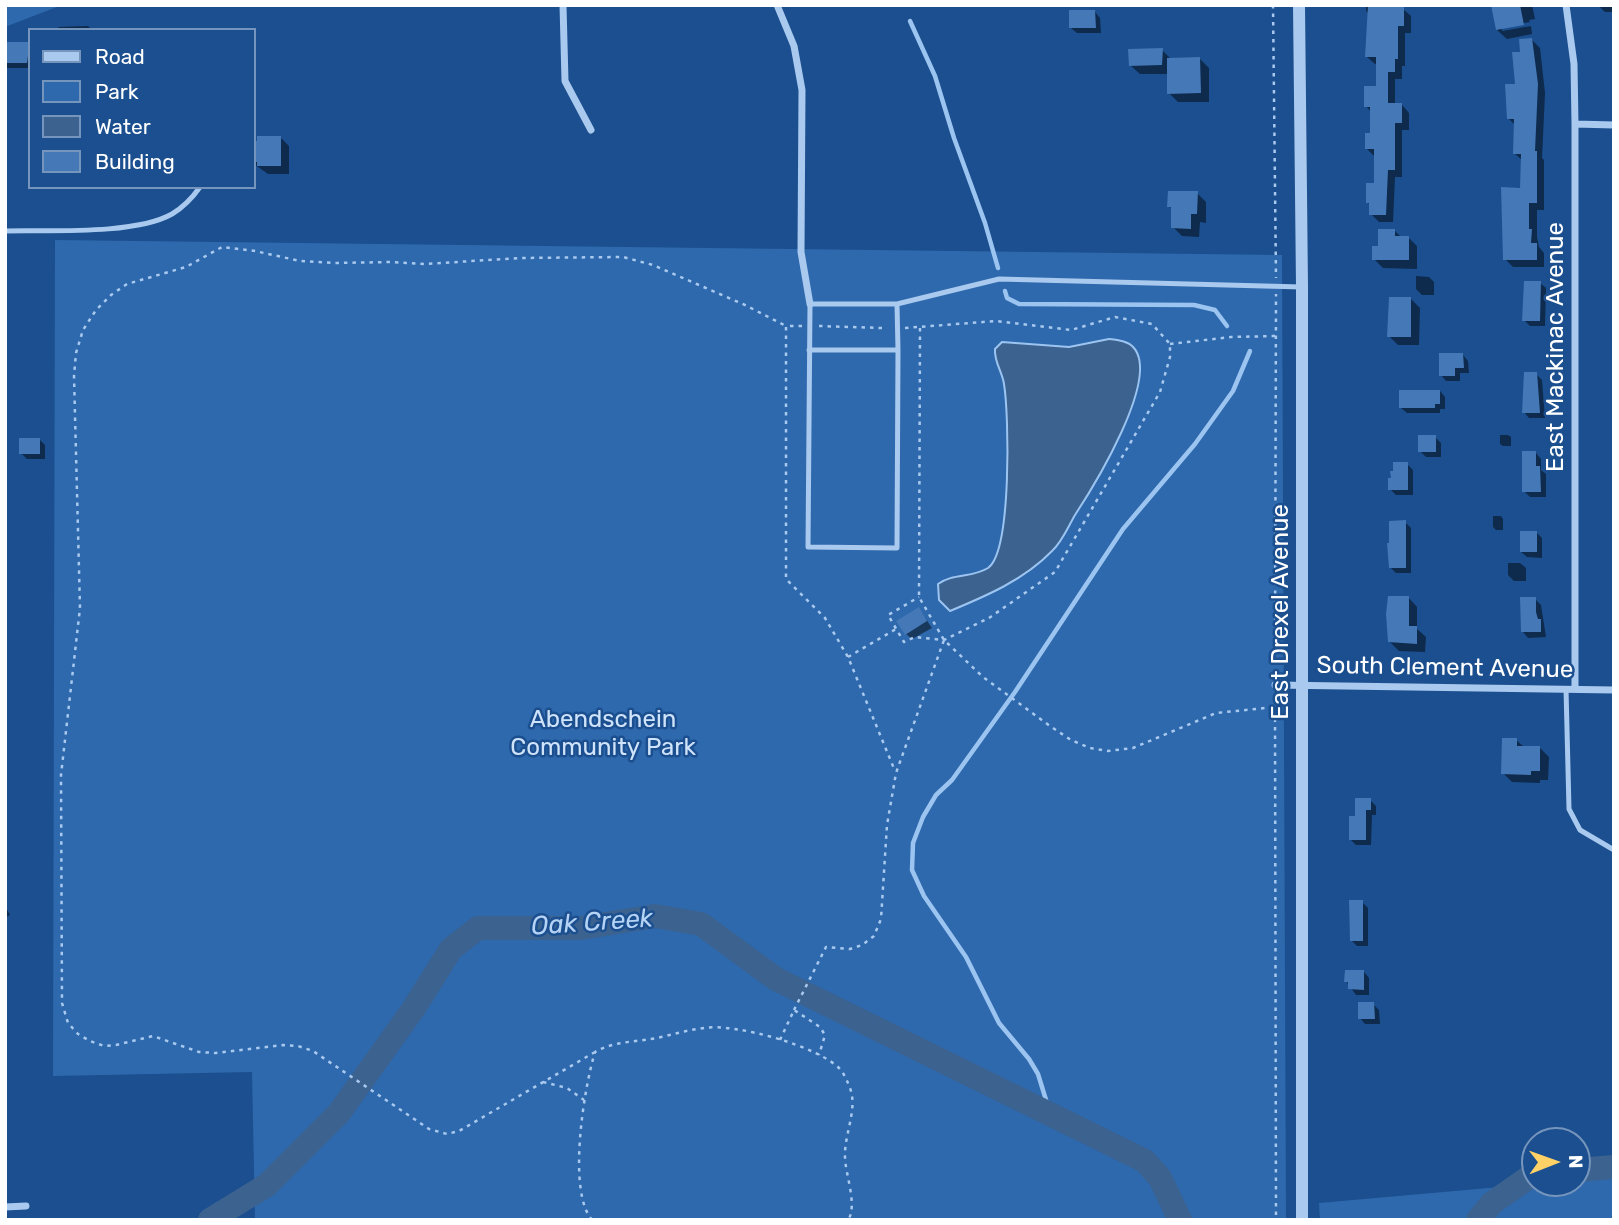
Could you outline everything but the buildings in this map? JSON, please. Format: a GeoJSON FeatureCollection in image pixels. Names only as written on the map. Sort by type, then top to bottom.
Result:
{"type":"FeatureCollection","features":[{"type":"Feature","properties":{"kind":"street"},"geometry":{"type":"LineString","coordinates":[[563,5],[565,80],[591,130]]}},
{"type":"Feature","properties":{"kind":"street"},"geometry":{"type":"LineString","coordinates":[[778,5],[794,46],[802,90],[801,252],[810,304]]}},
{"type":"Feature","properties":{"kind":"street","name":"East Drexel Avenue"},"geometry":{"type":"LineString","coordinates":[[1299,5],[1302,287],[1302,1220]]}},
{"type":"Feature","properties":{"kind":"street","name":"East Mackinac Avenue"},"geometry":{"type":"LineString","coordinates":[[1566,5],[1574,64],[1575,124],[1575,689]]}},
{"type":"Feature","properties":{"kind":"street"},"geometry":{"type":"LineString","coordinates":[[1575,124],[1614,125]]}},
{"type":"Feature","properties":{"kind":"street","name":"South Clement Avenue"},"geometry":{"type":"LineString","coordinates":[[1275,685],[1614,690]]}},
{"type":"Feature","properties":{"kind":"street"},"geometry":{"type":"LineString","coordinates":[[5,1207],[26,1206]]}},
{"type":"Feature","properties":{"kind":"lane"},"geometry":{"type":"LineString","coordinates":[[5,231],[141,225],[172,214],[198,189]]}},
{"type":"Feature","properties":{"kind":"lane"},"geometry":{"type":"LineString","coordinates":[[897,303],[897,548],[808,547],[810,304],[897,303],[999,279],[1302,287]]}},
{"type":"Feature","properties":{"kind":"lane"},"geometry":{"type":"LineString","coordinates":[[810,350],[898,349]]}},
{"type":"Feature","properties":{"kind":"lane"},"geometry":{"type":"LineString","coordinates":[[1566,689],[1569,809],[1580,830],[1614,850]]}},
{"type":"Feature","properties":{"kind":"path"},"geometry":{"type":"LineString","coordinates":[[1273,5],[1276,279]]}},
{"type":"Feature","properties":{"kind":"path"},"geometry":{"type":"LineString","coordinates":[[786,326],[653,265],[623,257],[520,258],[425,264],[300,261],[222,247],[186,267],[127,285],[111,295],[96,310],[83,330],[76,353],[74,376],[80,608],[61,775],[62,1003],[68,1023],[78,1034],[104,1046],[153,1036],[199,1052],[216,1053],[283,1045],[313,1051],[429,1129],[447,1134],[459,1130],[606,1045],[660,1038],[705,1027],[732,1028],[780,1040],[819,1055],[840,1069],[851,1090],[852,1111],[845,1156],[851,1201],[849,1219],[857,1220]]}},
{"type":"Feature","properties":{"kind":"path"},"geometry":{"type":"LineString","coordinates":[[1275,662],[1276,294]]}},
{"type":"Feature","properties":{"kind":"path"},"geometry":{"type":"LineString","coordinates":[[905,328],[996,321],[1071,330],[1115,317],[1152,324],[1170,344],[1170,357],[1160,391],[1055,572],[989,618],[944,640],[915,637],[904,642],[888,615],[919,597]]}},
{"type":"Feature","properties":{"kind":"path"},"geometry":{"type":"LineString","coordinates":[[920,327],[919,597],[944,640],[982,677],[1071,740],[1090,748],[1108,751],[1133,748],[1216,713],[1275,707],[1276,1220]]}},
{"type":"Feature","properties":{"kind":"path"},"geometry":{"type":"LineString","coordinates":[[1170,344],[1231,337],[1276,336]]}},
{"type":"Feature","properties":{"kind":"path"},"geometry":{"type":"LineString","coordinates":[[848,657],[896,629]]}},
{"type":"Feature","properties":{"kind":"path"},"geometry":{"type":"LineString","coordinates":[[780,1040],[826,947],[850,949],[862,945],[874,936],[881,919],[887,825],[896,773],[944,640]]}},
{"type":"Feature","properties":{"kind":"path"},"geometry":{"type":"LineString","coordinates":[[794,1010],[820,1027],[825,1035],[819,1055]]}},
{"type":"Feature","properties":{"kind":"path"},"geometry":{"type":"LineString","coordinates":[[592,1220],[585,1212],[580,1194],[584,1100],[595,1052]]}},
{"type":"Feature","properties":{"kind":"path"},"geometry":{"type":"LineString","coordinates":[[543,1082],[567,1088],[584,1100]]}},
{"type":"Feature","properties":{"kind":"green space"},"geometry":{"type":"Polygon","coordinates":[[[5,5],[62,5],[5,27],[5,5]]]}},
{"type":"Feature","properties":{"kind":"green space","name":"Abendschein Community Park"},"geometry":{"type":"Polygon","coordinates":[[[55,240],[1282,255],[1286,1220],[255,1220],[252,1072],[53,1076],[55,240]]]}},
{"type":"Feature","properties":{"kind":"green space"},"geometry":{"type":"Polygon","coordinates":[[[1614,1177],[1614,1220],[1320,1220],[1319,1203],[1521,1185],[1521,1197],[1591,1197],[1591,1179],[1614,1177]]]}},
{"type":"Feature","properties":{"kind":"water"},"geometry":{"type":"Polygon","coordinates":[[[1109,339],[1132,346],[1140,363],[1132,407],[1096,481],[1059,543],[1041,561],[1004,586],[950,611],[939,600],[938,584],[988,568],[996,556],[1001,536],[1007,481],[1007,423],[1004,384],[995,349],[1002,342],[1069,347],[1109,339]]]}},
{"type":"Feature","properties":{"kind":"waterway"},"geometry":{"type":"LineString","coordinates":[[910,21],[935,76],[998,268]]}},
{"type":"Feature","properties":{"kind":"waterway"},"geometry":{"type":"LineString","coordinates":[[1005,291],[1007,298],[1019,304],[1194,305],[1215,310],[1227,326]]}},
{"type":"Feature","properties":{"kind":"waterway"},"geometry":{"type":"LineString","coordinates":[[1050,1113],[1038,1074],[999,1023],[966,957],[924,896],[912,870],[913,843],[923,817],[936,795],[952,780],[1015,692],[1123,529],[1195,444],[1233,391],[1250,351]]}},
{"type":"Feature","properties":{"kind":"waterway","name":"Oak Creek"},"geometry":{"type":"LineString","coordinates":[[210,1220],[267,1185],[339,1113],[414,1008],[451,949],[478,928],[581,928],[655,916],[701,924],[776,979],[1145,1161],[1160,1178],[1180,1220]]}},
{"type":"Feature","properties":{"kind":"waterway","name":"Oak Creek"},"geometry":{"type":"LineString","coordinates":[[1591,1169],[1614,1167]]}},
{"type":"Feature","properties":{"kind":"waterway","name":"Oak Creek"},"geometry":{"type":"LineString","coordinates":[[1478,1220],[1492,1203],[1521,1183]]}}]}
